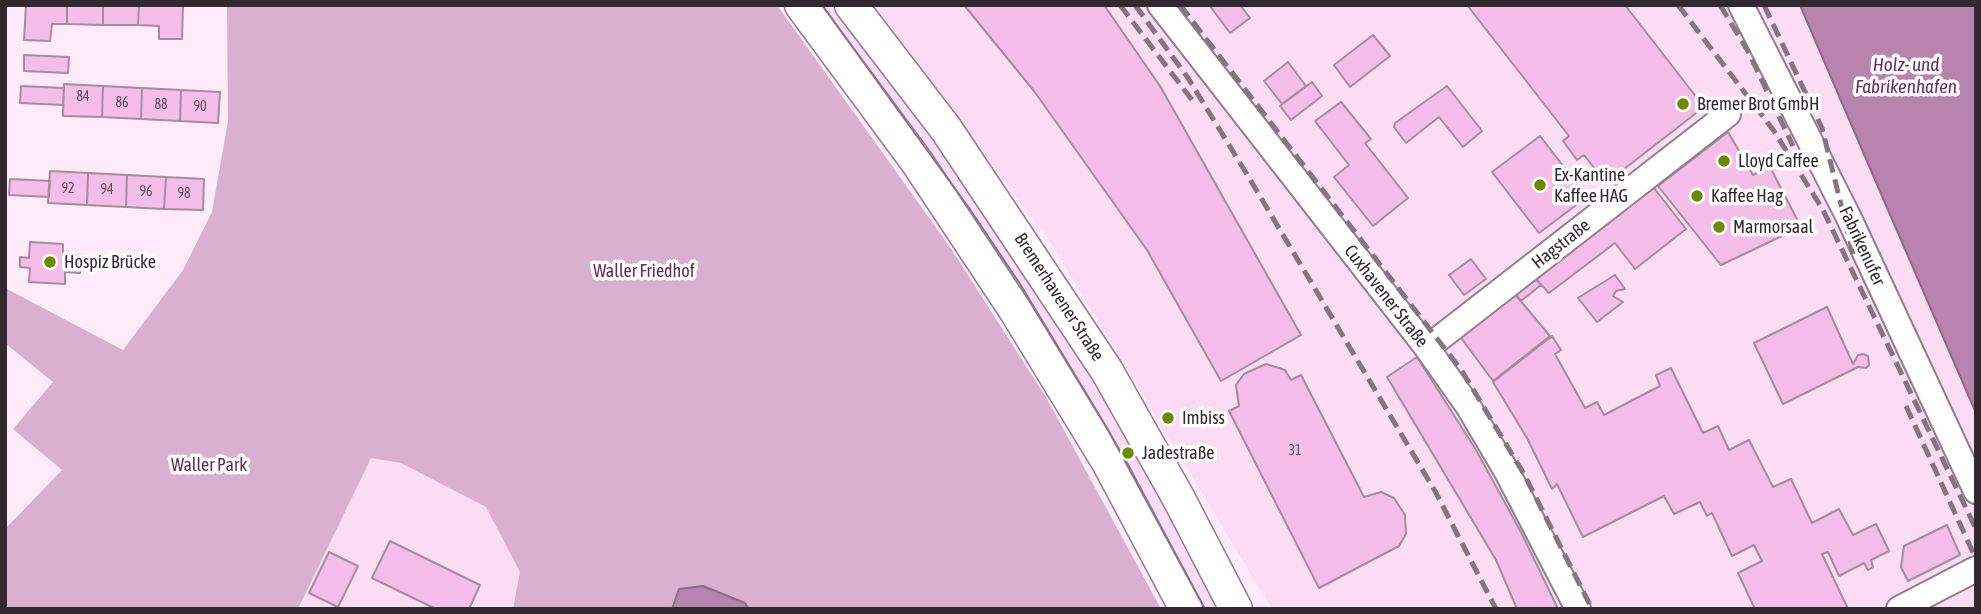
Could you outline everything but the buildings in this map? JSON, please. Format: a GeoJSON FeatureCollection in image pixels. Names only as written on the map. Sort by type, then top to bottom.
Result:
{"type":"FeatureCollection","features":[{"type":"Feature","properties":{"kind":"main road"},"geometry":{"type":"LineString","coordinates":[[801,5],[917,162],[1022,321],[1109,464],[1186,609]]}},
{"type":"Feature","properties":{"kind":"main road","name":"Bremerhavener Straße"},"geometry":{"type":"LineString","coordinates":[[851,5],[946,129],[1107,371],[1179,499],[1236,609]]}},
{"type":"Feature","properties":{"kind":"street","name":"Fabrikenufer"},"geometry":{"type":"LineString","coordinates":[[1741,5],[1848,216],[1976,491]]}},
{"type":"Feature","properties":{"kind":"street","name":"Cuxhavener Straße"},"geometry":{"type":"LineString","coordinates":[[1164,7],[1427,348],[1468,406],[1507,472],[1578,609]]}},
{"type":"Feature","properties":{"kind":"street","name":"Hagstraße"},"geometry":{"type":"LineString","coordinates":[[1427,348],[1728,114]]}},
{"type":"Feature","properties":{"kind":"street"},"geometry":{"type":"LineString","coordinates":[[1899,609],[1976,569]]}},
{"type":"Feature","properties":{"kind":"shaded area"},"geometry":{"type":"Polygon","coordinates":[[[813,5],[844,5],[1069,327],[1227,609],[1196,609],[813,5]]]}},
{"type":"Feature","properties":{"kind":"shaded area"},"geometry":{"type":"Polygon","coordinates":[[[870,5],[1800,5],[1976,413],[1976,609],[1272,609],[1049,240],[870,5]]]}},
{"type":"Feature","properties":{"kind":"shaded area"},"geometry":{"type":"Polygon","coordinates":[[[427,427],[494,491],[532,609],[299,609],[370,458],[427,427]]]}},
{"type":"Feature","properties":{"kind":"green space","name":"Waller Friedhof"},"geometry":{"type":"Polygon","coordinates":[[[227,5],[777,5],[952,250],[1047,399],[1161,609],[513,609],[520,572],[486,507],[401,463],[371,458],[298,609],[5,609],[5,529],[62,470],[13,429],[53,382],[5,343],[5,288],[123,350],[183,270],[212,212],[228,121],[227,5]]]}},
{"type":"Feature","properties":{"kind":"water","name":"Holz- und Fabrikenhafen"},"geometry":{"type":"Polygon","coordinates":[[[1800,5],[1976,5],[1976,413],[1882,196],[1800,5]]]}},
{"type":"Feature","properties":{"kind":"water"},"geometry":{"type":"Polygon","coordinates":[[[703,586],[745,603],[749,609],[672,609],[679,589],[703,586]]]}},
{"type":"Feature","properties":{"kind":"tram line"},"geometry":{"type":"LineString","coordinates":[[822,5],[969,208],[1020,284],[1107,428],[1205,609]]}},
{"type":"Feature","properties":{"kind":"railway"},"geometry":{"type":"LineString","coordinates":[[1120,5],[1192,100]]}},
{"type":"Feature","properties":{"kind":"railway"},"geometry":{"type":"LineString","coordinates":[[1135,5],[1188,78],[1248,176],[1435,491],[1496,609]]}},
{"type":"Feature","properties":{"kind":"railway"},"geometry":{"type":"LineString","coordinates":[[1180,5],[1462,371],[1524,474],[1592,609]]}},
{"type":"Feature","properties":{"kind":"railway"},"geometry":{"type":"LineString","coordinates":[[1678,5],[1774,131],[1823,210],[1976,529]]}},
{"type":"Feature","properties":{"kind":"railway"},"geometry":{"type":"LineString","coordinates":[[1720,5],[1748,51],[1793,146]]}},
{"type":"Feature","properties":{"kind":"railway"},"geometry":{"type":"LineString","coordinates":[[1764,5],[1822,128],[1855,261]]}},
{"type":"Feature","properties":{"kind":"railway"},"geometry":{"type":"LineString","coordinates":[[1906,406],[1976,559]]}},
{"type":"Feature","properties":{"kind":"place","name":"Bremer Brot GmbH"},"geometry":{"type":"Point","coordinates":[1683,104]}},
{"type":"Feature","properties":{"kind":"place","name":"Lloyd Caffee"},"geometry":{"type":"Point","coordinates":[1724,161]}},
{"type":"Feature","properties":{"kind":"place","name":"Ex-Kantine Kaffee HAG"},"geometry":{"type":"Point","coordinates":[1540,185]}},
{"type":"Feature","properties":{"kind":"place","name":"Kaffee Hag"},"geometry":{"type":"Point","coordinates":[1697,196]}},
{"type":"Feature","properties":{"kind":"place","name":"Marmorsaal"},"geometry":{"type":"Point","coordinates":[1719,227]}},
{"type":"Feature","properties":{"kind":"place","name":"Hospiz Brücke"},"geometry":{"type":"Point","coordinates":[50,262]}},
{"type":"Feature","properties":{"kind":"place","name":"Imbiss"},"geometry":{"type":"Point","coordinates":[1168,418]}},
{"type":"Feature","properties":{"kind":"place","name":"Jadestraße"},"geometry":{"type":"Point","coordinates":[1128,453]}},
{"type":"Feature","properties":{"kind":"park label","name":"Waller Park"},"geometry":{"type":"Point","coordinates":[209,465]}}]}
